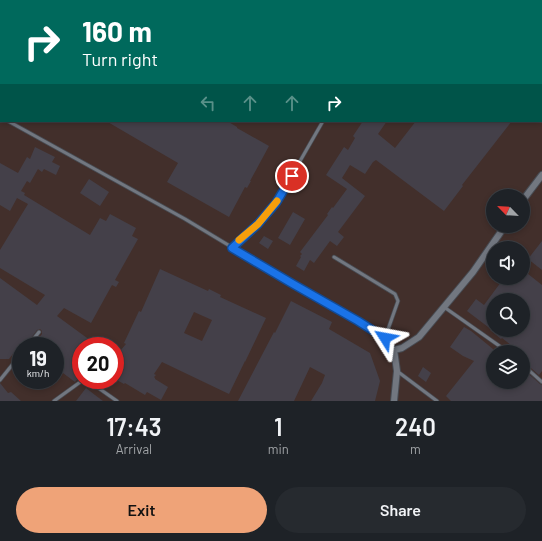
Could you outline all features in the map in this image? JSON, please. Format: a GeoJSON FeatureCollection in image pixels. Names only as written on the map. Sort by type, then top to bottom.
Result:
{"type":"FeatureCollection","features":[{"type":"Feature","properties":{"kind":"street"},"geometry":{"type":"LineString","coordinates":[[530,190],[542,174]]}},
{"type":"Feature","properties":{"kind":"street"},"geometry":{"type":"LineString","coordinates":[[394,401],[397,371],[394,350],[402,348],[419,337],[473,272],[500,233]]}},
{"type":"Feature","properties":{"kind":"lane"},"geometry":{"type":"LineString","coordinates":[[10,122],[185,219],[358,321],[385,338],[394,350]]}},
{"type":"Feature","properties":{"kind":"lane"},"geometry":{"type":"LineString","coordinates":[[232,248],[258,224],[276,203],[323,122]]}},
{"type":"Feature","properties":{"kind":"lane"},"geometry":{"type":"LineString","coordinates":[[334,257],[395,294],[398,301],[385,338]]}},
{"type":"Feature","properties":{"kind":"lane"},"geometry":{"type":"LineString","coordinates":[[444,307],[498,345]]}},
{"type":"Feature","properties":{"kind":"lane"},"geometry":{"type":"LineString","coordinates":[[35,337],[39,332]]}},
{"type":"Feature","properties":{"kind":"lane"},"geometry":{"type":"LineString","coordinates":[[0,380],[12,365]]}},
{"type":"Feature","properties":{"kind":"lane"},"geometry":{"type":"LineString","coordinates":[[397,371],[437,401]]}},
{"type":"Feature","properties":{"kind":"lane"},"geometry":{"type":"LineString","coordinates":[[530,371],[542,382]]}},
{"type":"Feature","properties":{"kind":"lane"},"geometry":{"type":"LineString","coordinates":[[54,401],[72,388]]}},
{"type":"Feature","properties":{"kind":"lane"},"geometry":{"type":"LineString","coordinates":[[101,389],[118,401]]}},
{"type":"Feature","properties":{"kind":"shaded area"},"geometry":{"type":"Polygon","coordinates":[[[0,122],[542,122],[542,401],[0,401],[0,122]]]}},
{"type":"Feature","properties":{"kind":"building"},"geometry":{"type":"Polygon","coordinates":[[[108,122],[229,122],[269,146],[251,181],[247,188],[245,187],[229,217],[167,182],[178,163],[108,122]]]}},
{"type":"Feature","properties":{"kind":"building"},"geometry":{"type":"Polygon","coordinates":[[[362,122],[386,122],[378,134],[395,148],[415,122],[511,122],[462,185],[463,186],[444,211],[376,160],[365,174],[350,165],[342,178],[365,196],[338,232],[344,237],[337,246],[330,241],[314,263],[310,260],[304,271],[296,266],[302,254],[300,252],[328,215],[327,214],[332,207],[333,208],[347,189],[326,175],[344,147],[348,150],[355,138],[353,136],[362,122]]]}},
{"type":"Feature","properties":{"kind":"building"},"geometry":{"type":"Polygon","coordinates":[[[35,147],[55,157],[52,162],[60,166],[56,175],[44,169],[42,172],[38,169],[30,183],[27,181],[21,191],[25,193],[24,195],[90,235],[100,218],[106,221],[110,214],[136,228],[132,236],[138,239],[115,280],[119,282],[116,287],[112,285],[91,323],[64,308],[57,316],[86,337],[72,337],[72,380],[64,374],[64,337],[40,337],[42,334],[40,329],[37,330],[32,337],[12,337],[12,355],[9,359],[0,359],[0,278],[37,305],[45,295],[0,268],[0,250],[28,204],[17,198],[10,211],[0,205],[0,163],[18,173],[27,157],[30,159],[35,147]]]}},
{"type":"Feature","properties":{"kind":"building"},"geometry":{"type":"Polygon","coordinates":[[[89,179],[109,192],[100,206],[80,193],[89,179]]]}},
{"type":"Feature","properties":{"kind":"building"},"geometry":{"type":"Polygon","coordinates":[[[293,212],[305,219],[290,245],[278,238],[293,212]]]}},
{"type":"Feature","properties":{"kind":"building"},"geometry":{"type":"Polygon","coordinates":[[[264,236],[273,241],[268,249],[259,243],[264,236]]]}},
{"type":"Feature","properties":{"kind":"building"},"geometry":{"type":"Polygon","coordinates":[[[542,241],[542,270],[530,261],[530,256],[542,241]]]}},
{"type":"Feature","properties":{"kind":"building"},"geometry":{"type":"Polygon","coordinates":[[[160,269],[208,291],[209,289],[221,295],[220,297],[266,318],[229,394],[162,362],[154,374],[156,375],[154,377],[155,379],[168,387],[161,400],[147,392],[145,395],[125,383],[124,384],[124,346],[126,344],[124,343],[139,311],[141,312],[160,269]],[[194,312],[184,333],[202,341],[212,320],[194,312]]]}},
{"type":"Feature","properties":{"kind":"building"},"geometry":{"type":"Polygon","coordinates":[[[530,276],[542,285],[542,371],[539,375],[530,367],[530,345],[511,345],[499,337],[530,337],[530,293],[493,293],[499,285],[530,285],[530,276]]]}},
{"type":"Feature","properties":{"kind":"building"},"geometry":{"type":"Polygon","coordinates":[[[476,299],[484,305],[486,302],[486,325],[467,311],[476,299]]]}},
{"type":"Feature","properties":{"kind":"building"},"geometry":{"type":"Polygon","coordinates":[[[291,301],[332,322],[329,329],[370,353],[380,381],[375,401],[311,401],[325,375],[310,367],[294,401],[238,401],[291,301]]]}},
{"type":"Feature","properties":{"kind":"building"},"geometry":{"type":"Polygon","coordinates":[[[464,327],[471,331],[488,345],[486,345],[486,389],[530,389],[530,375],[542,385],[542,401],[451,401],[446,396],[474,361],[463,356],[450,347],[464,327]]]}},
{"type":"Feature","properties":{"kind":"building"},"geometry":{"type":"Polygon","coordinates":[[[423,367],[431,373],[426,382],[418,376],[423,367]]]}},
{"type":"Feature","properties":{"kind":"building"},"geometry":{"type":"Polygon","coordinates":[[[0,383],[8,393],[11,392],[21,401],[0,401],[0,383]]]}},
{"type":"Feature","properties":{"kind":"building"},"geometry":{"type":"Polygon","coordinates":[[[85,389],[87,389],[103,401],[76,401],[85,389]]]}},
{"type":"Feature","properties":{"kind":"slow traffic"},"geometry":{"type":"LineString","coordinates":[[239,240],[258,224],[277,201]]}},
{"type":"Feature","properties":{"kind":"route"},"geometry":{"type":"LineString","coordinates":[[292,176],[276,203],[258,224],[232,248],[385,338]]}}]}
